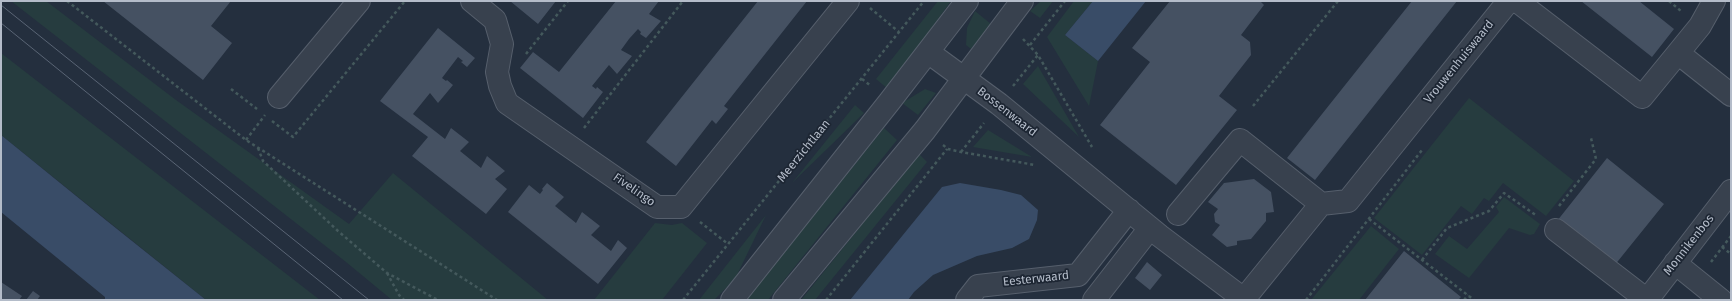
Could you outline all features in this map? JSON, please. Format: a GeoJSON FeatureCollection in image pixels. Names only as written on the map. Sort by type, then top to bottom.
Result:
{"type":"FeatureCollection","features":[{"type":"Feature","properties":{"kind":"street"},"geometry":{"type":"LineString","coordinates":[[279,98],[359,1]]}},
{"type":"Feature","properties":{"kind":"street","name":"Fivelingo"},"geometry":{"type":"LineString","coordinates":[[472,1],[495,20],[502,44],[497,72],[500,86],[507,103],[657,207],[681,207]]}},
{"type":"Feature","properties":{"kind":"street"},"geometry":{"type":"LineString","coordinates":[[732,300],[967,1]]}},
{"type":"Feature","properties":{"kind":"street"},"geometry":{"type":"LineString","coordinates":[[784,300],[925,130],[1022,1]]}},
{"type":"Feature","properties":{"kind":"street","name":"Vrouwenhuiswaard"},"geometry":{"type":"LineString","coordinates":[[1321,204],[1348,201],[1507,3],[1517,1],[1642,97],[1700,26],[1714,1]]}},
{"type":"Feature","properties":{"kind":"street"},"geometry":{"type":"LineString","coordinates":[[681,207],[857,3]]}},
{"type":"Feature","properties":{"kind":"street","name":"Bossenwaard"},"geometry":{"type":"LineString","coordinates":[[928,52],[999,104],[1150,228],[1244,300]]}},
{"type":"Feature","properties":{"kind":"street"},"geometry":{"type":"LineString","coordinates":[[1678,53],[1731,95]]}},
{"type":"Feature","properties":{"kind":"street"},"geometry":{"type":"LineString","coordinates":[[1178,214],[1240,140],[1321,204],[1244,300]]}},
{"type":"Feature","properties":{"kind":"street","name":"Monnikenbos"},"geometry":{"type":"LineString","coordinates":[[1647,300],[1731,191]]}},
{"type":"Feature","properties":{"kind":"street","name":"Eesterwaard"},"geometry":{"type":"LineString","coordinates":[[966,300],[978,286],[1078,275],[1129,210]]}},
{"type":"Feature","properties":{"kind":"street"},"geometry":{"type":"LineString","coordinates":[[1551,226],[1647,300]]}},
{"type":"Feature","properties":{"kind":"street"},"geometry":{"type":"LineString","coordinates":[[1094,300],[1150,228]]}},
{"type":"Feature","properties":{"kind":"street"},"geometry":{"type":"LineString","coordinates":[[1675,263],[1721,300]]}},
{"type":"Feature","properties":{"kind":"path"},"geometry":{"type":"LineString","coordinates":[[67,1],[246,140],[497,300]]}},
{"type":"Feature","properties":{"kind":"path"},"geometry":{"type":"LineString","coordinates":[[231,89],[293,137],[405,1]]}},
{"type":"Feature","properties":{"kind":"path"},"geometry":{"type":"LineString","coordinates":[[524,56],[568,1]]}},
{"type":"Feature","properties":{"kind":"path"},"geometry":{"type":"LineString","coordinates":[[571,146],[684,1]]}},
{"type":"Feature","properties":{"kind":"path","name":"Meerzichtlaan"},"geometry":{"type":"LineString","coordinates":[[683,300],[924,1]]}},
{"type":"Feature","properties":{"kind":"path"},"geometry":{"type":"LineString","coordinates":[[1030,45],[1065,1]]}},
{"type":"Feature","properties":{"kind":"path"},"geometry":{"type":"LineString","coordinates":[[1253,106],[1338,1]]}},
{"type":"Feature","properties":{"kind":"path"},"geometry":{"type":"LineString","coordinates":[[857,3],[899,32]]}},
{"type":"Feature","properties":{"kind":"path"},"geometry":{"type":"LineString","coordinates":[[1038,54],[1093,149]]}},
{"type":"Feature","properties":{"kind":"path"},"geometry":{"type":"LineString","coordinates":[[246,140],[279,98]]}},
{"type":"Feature","properties":{"kind":"path"},"geometry":{"type":"LineString","coordinates":[[1422,260],[1446,228],[1489,211],[1504,193],[1551,226],[1596,159],[1591,138]]}},
{"type":"Feature","properties":{"kind":"path"},"geometry":{"type":"LineString","coordinates":[[1306,300],[1426,146]]}},
{"type":"Feature","properties":{"kind":"path"},"geometry":{"type":"LineString","coordinates":[[258,147],[263,161],[338,231],[387,273],[438,300]]}},
{"type":"Feature","properties":{"kind":"path"},"geometry":{"type":"LineString","coordinates":[[826,300],[948,149]]}},
{"type":"Feature","properties":{"kind":"path"},"geometry":{"type":"LineString","coordinates":[[961,152],[1038,166]]}},
{"type":"Feature","properties":{"kind":"path"},"geometry":{"type":"LineString","coordinates":[[681,207],[728,244]]}},
{"type":"Feature","properties":{"kind":"path"},"geometry":{"type":"LineString","coordinates":[[1369,219],[1474,300]]}},
{"type":"Feature","properties":{"kind":"path"},"geometry":{"type":"LineString","coordinates":[[387,273],[399,295],[404,300]]}},
{"type":"Feature","properties":{"kind":"path"},"geometry":{"type":"LineString","coordinates":[[1464,300],[1468,295]]}},
{"type":"Feature","properties":{"kind":"green space"},"geometry":{"type":"Polygon","coordinates":[[[11,1],[46,1],[176,100],[349,224],[393,173],[548,300],[392,300],[346,262],[11,1]]]}},
{"type":"Feature","properties":{"kind":"green space"},"geometry":{"type":"Polygon","coordinates":[[[938,1],[951,1],[888,89],[876,79],[938,1]]]}},
{"type":"Feature","properties":{"kind":"green space"},"geometry":{"type":"Polygon","coordinates":[[[1041,1],[1053,1],[1040,18],[1030,11],[1041,1]]]}},
{"type":"Feature","properties":{"kind":"green space"},"geometry":{"type":"Polygon","coordinates":[[[1074,1],[1093,1],[1065,35],[1098,61],[1089,106],[1047,37],[1074,1]]]}},
{"type":"Feature","properties":{"kind":"green space"},"geometry":{"type":"Polygon","coordinates":[[[975,11],[991,24],[971,49],[966,45],[967,28],[975,11]]]}},
{"type":"Feature","properties":{"kind":"green space"},"geometry":{"type":"Polygon","coordinates":[[[1,53],[320,300],[206,300],[1,135],[1,53]]]}},
{"type":"Feature","properties":{"kind":"green space"},"geometry":{"type":"Polygon","coordinates":[[[1038,66],[1079,137],[1023,84],[1038,66]]]}},
{"type":"Feature","properties":{"kind":"green space"},"geometry":{"type":"Polygon","coordinates":[[[925,89],[936,93],[918,115],[902,103],[925,89]]]}},
{"type":"Feature","properties":{"kind":"green space"},"geometry":{"type":"Polygon","coordinates":[[[1469,98],[1574,181],[1546,216],[1503,183],[1489,201],[1484,198],[1472,214],[1461,206],[1422,255],[1374,218],[1469,98]]]}},
{"type":"Feature","properties":{"kind":"green space"},"geometry":{"type":"Polygon","coordinates":[[[855,105],[864,113],[792,183],[855,105]]]}},
{"type":"Feature","properties":{"kind":"green space"},"geometry":{"type":"Polygon","coordinates":[[[884,128],[897,140],[768,300],[746,300],[884,128]]]}},
{"type":"Feature","properties":{"kind":"green space"},"geometry":{"type":"Polygon","coordinates":[[[988,130],[1032,157],[973,147],[988,130]]]}},
{"type":"Feature","properties":{"kind":"green space"},"geometry":{"type":"Polygon","coordinates":[[[919,154],[927,162],[815,300],[801,300],[919,154]]]}},
{"type":"Feature","properties":{"kind":"green space"},"geometry":{"type":"Polygon","coordinates":[[[1504,197],[1540,224],[1534,234],[1530,235],[1509,228],[1469,278],[1435,254],[1449,236],[1467,249],[1499,212],[1496,207],[1504,197]]]}},
{"type":"Feature","properties":{"kind":"green space"},"geometry":{"type":"Polygon","coordinates":[[[766,215],[735,279],[714,300],[699,300],[766,215]]]}},
{"type":"Feature","properties":{"kind":"green space"},"geometry":{"type":"Polygon","coordinates":[[[655,223],[672,225],[682,223],[707,243],[662,300],[594,300],[655,223]]]}},
{"type":"Feature","properties":{"kind":"green space"},"geometry":{"type":"Polygon","coordinates":[[[1371,226],[1399,249],[1359,300],[1311,300],[1371,226]]]}},
{"type":"Feature","properties":{"kind":"water"},"geometry":{"type":"Polygon","coordinates":[[[1093,1],[1146,1],[1098,61],[1065,35],[1093,1]]]}},
{"type":"Feature","properties":{"kind":"water"},"geometry":{"type":"Polygon","coordinates":[[[1,135],[206,300],[105,300],[105,297],[1,212],[1,135]]]}},
{"type":"Feature","properties":{"kind":"water"},"geometry":{"type":"Polygon","coordinates":[[[960,183],[1021,195],[1038,210],[1037,220],[1029,239],[1012,248],[977,256],[933,275],[914,292],[908,300],[850,300],[942,187],[960,183]]]}},
{"type":"Feature","properties":{"kind":"building"},"geometry":{"type":"Polygon","coordinates":[[[103,1],[231,1],[211,26],[232,43],[203,80],[103,1]]]}},
{"type":"Feature","properties":{"kind":"building"},"geometry":{"type":"Polygon","coordinates":[[[510,1],[556,1],[538,24],[510,1]]]}},
{"type":"Feature","properties":{"kind":"building"},"geometry":{"type":"Polygon","coordinates":[[[616,1],[659,1],[649,14],[661,21],[646,38],[640,34],[641,32],[638,29],[629,39],[621,50],[632,56],[617,74],[609,65],[592,86],[596,89],[597,87],[603,92],[583,118],[520,68],[533,52],[559,72],[616,1]]]}},
{"type":"Feature","properties":{"kind":"building"},"geometry":{"type":"Polygon","coordinates":[[[758,1],[807,1],[724,106],[728,109],[716,124],[712,120],[676,166],[646,142],[758,1]]]}},
{"type":"Feature","properties":{"kind":"building"},"geometry":{"type":"Polygon","coordinates":[[[1170,1],[1260,1],[1264,5],[1241,35],[1250,42],[1251,55],[1219,96],[1237,110],[1176,185],[1100,125],[1150,62],[1132,48],[1170,1]]]}},
{"type":"Feature","properties":{"kind":"building"},"geometry":{"type":"Polygon","coordinates":[[[1412,1],[1457,1],[1315,180],[1287,158],[1412,1]]]}},
{"type":"Feature","properties":{"kind":"building"},"geometry":{"type":"Polygon","coordinates":[[[1581,1],[1639,1],[1674,29],[1652,57],[1581,1]]]}},
{"type":"Feature","properties":{"kind":"building"},"geometry":{"type":"Polygon","coordinates":[[[438,28],[475,58],[467,67],[458,57],[442,78],[453,85],[438,103],[430,93],[413,114],[445,139],[451,128],[469,142],[460,151],[481,168],[487,156],[505,171],[495,179],[507,189],[486,214],[412,156],[428,137],[380,101],[438,28]]]}},
{"type":"Feature","properties":{"kind":"building"},"geometry":{"type":"Polygon","coordinates":[[[1607,158],[1664,204],[1614,266],[1557,221],[1607,158]]]}},
{"type":"Feature","properties":{"kind":"building"},"geometry":{"type":"Polygon","coordinates":[[[1254,179],[1271,192],[1274,212],[1266,213],[1266,221],[1251,239],[1237,241],[1237,245],[1227,247],[1212,235],[1220,225],[1215,222],[1214,214],[1218,209],[1208,202],[1224,183],[1254,179]]]}},
{"type":"Feature","properties":{"kind":"building"},"geometry":{"type":"Polygon","coordinates":[[[547,183],[564,197],[555,206],[576,223],[582,212],[600,226],[591,235],[611,251],[618,240],[627,248],[598,284],[508,212],[529,185],[540,194],[547,183]]]}},
{"type":"Feature","properties":{"kind":"building"},"geometry":{"type":"Polygon","coordinates":[[[1404,251],[1461,297],[1458,300],[1365,300],[1404,251]]]}},
{"type":"Feature","properties":{"kind":"building"},"geometry":{"type":"Polygon","coordinates":[[[1147,262],[1162,275],[1150,290],[1135,278],[1147,262]]]}},
{"type":"Feature","properties":{"kind":"building"},"geometry":{"type":"Polygon","coordinates":[[[1,282],[22,296],[19,300],[1,300],[1,282]]]}},
{"type":"Feature","properties":{"kind":"building"},"geometry":{"type":"Polygon","coordinates":[[[33,291],[40,296],[37,300],[26,300],[33,291]]]}},
{"type":"Feature","properties":{"kind":"tram line"},"geometry":{"type":"LineString","coordinates":[[1,5],[369,300]]}},
{"type":"Feature","properties":{"kind":"tram line"},"geometry":{"type":"LineString","coordinates":[[1,23],[343,300]]}}]}
